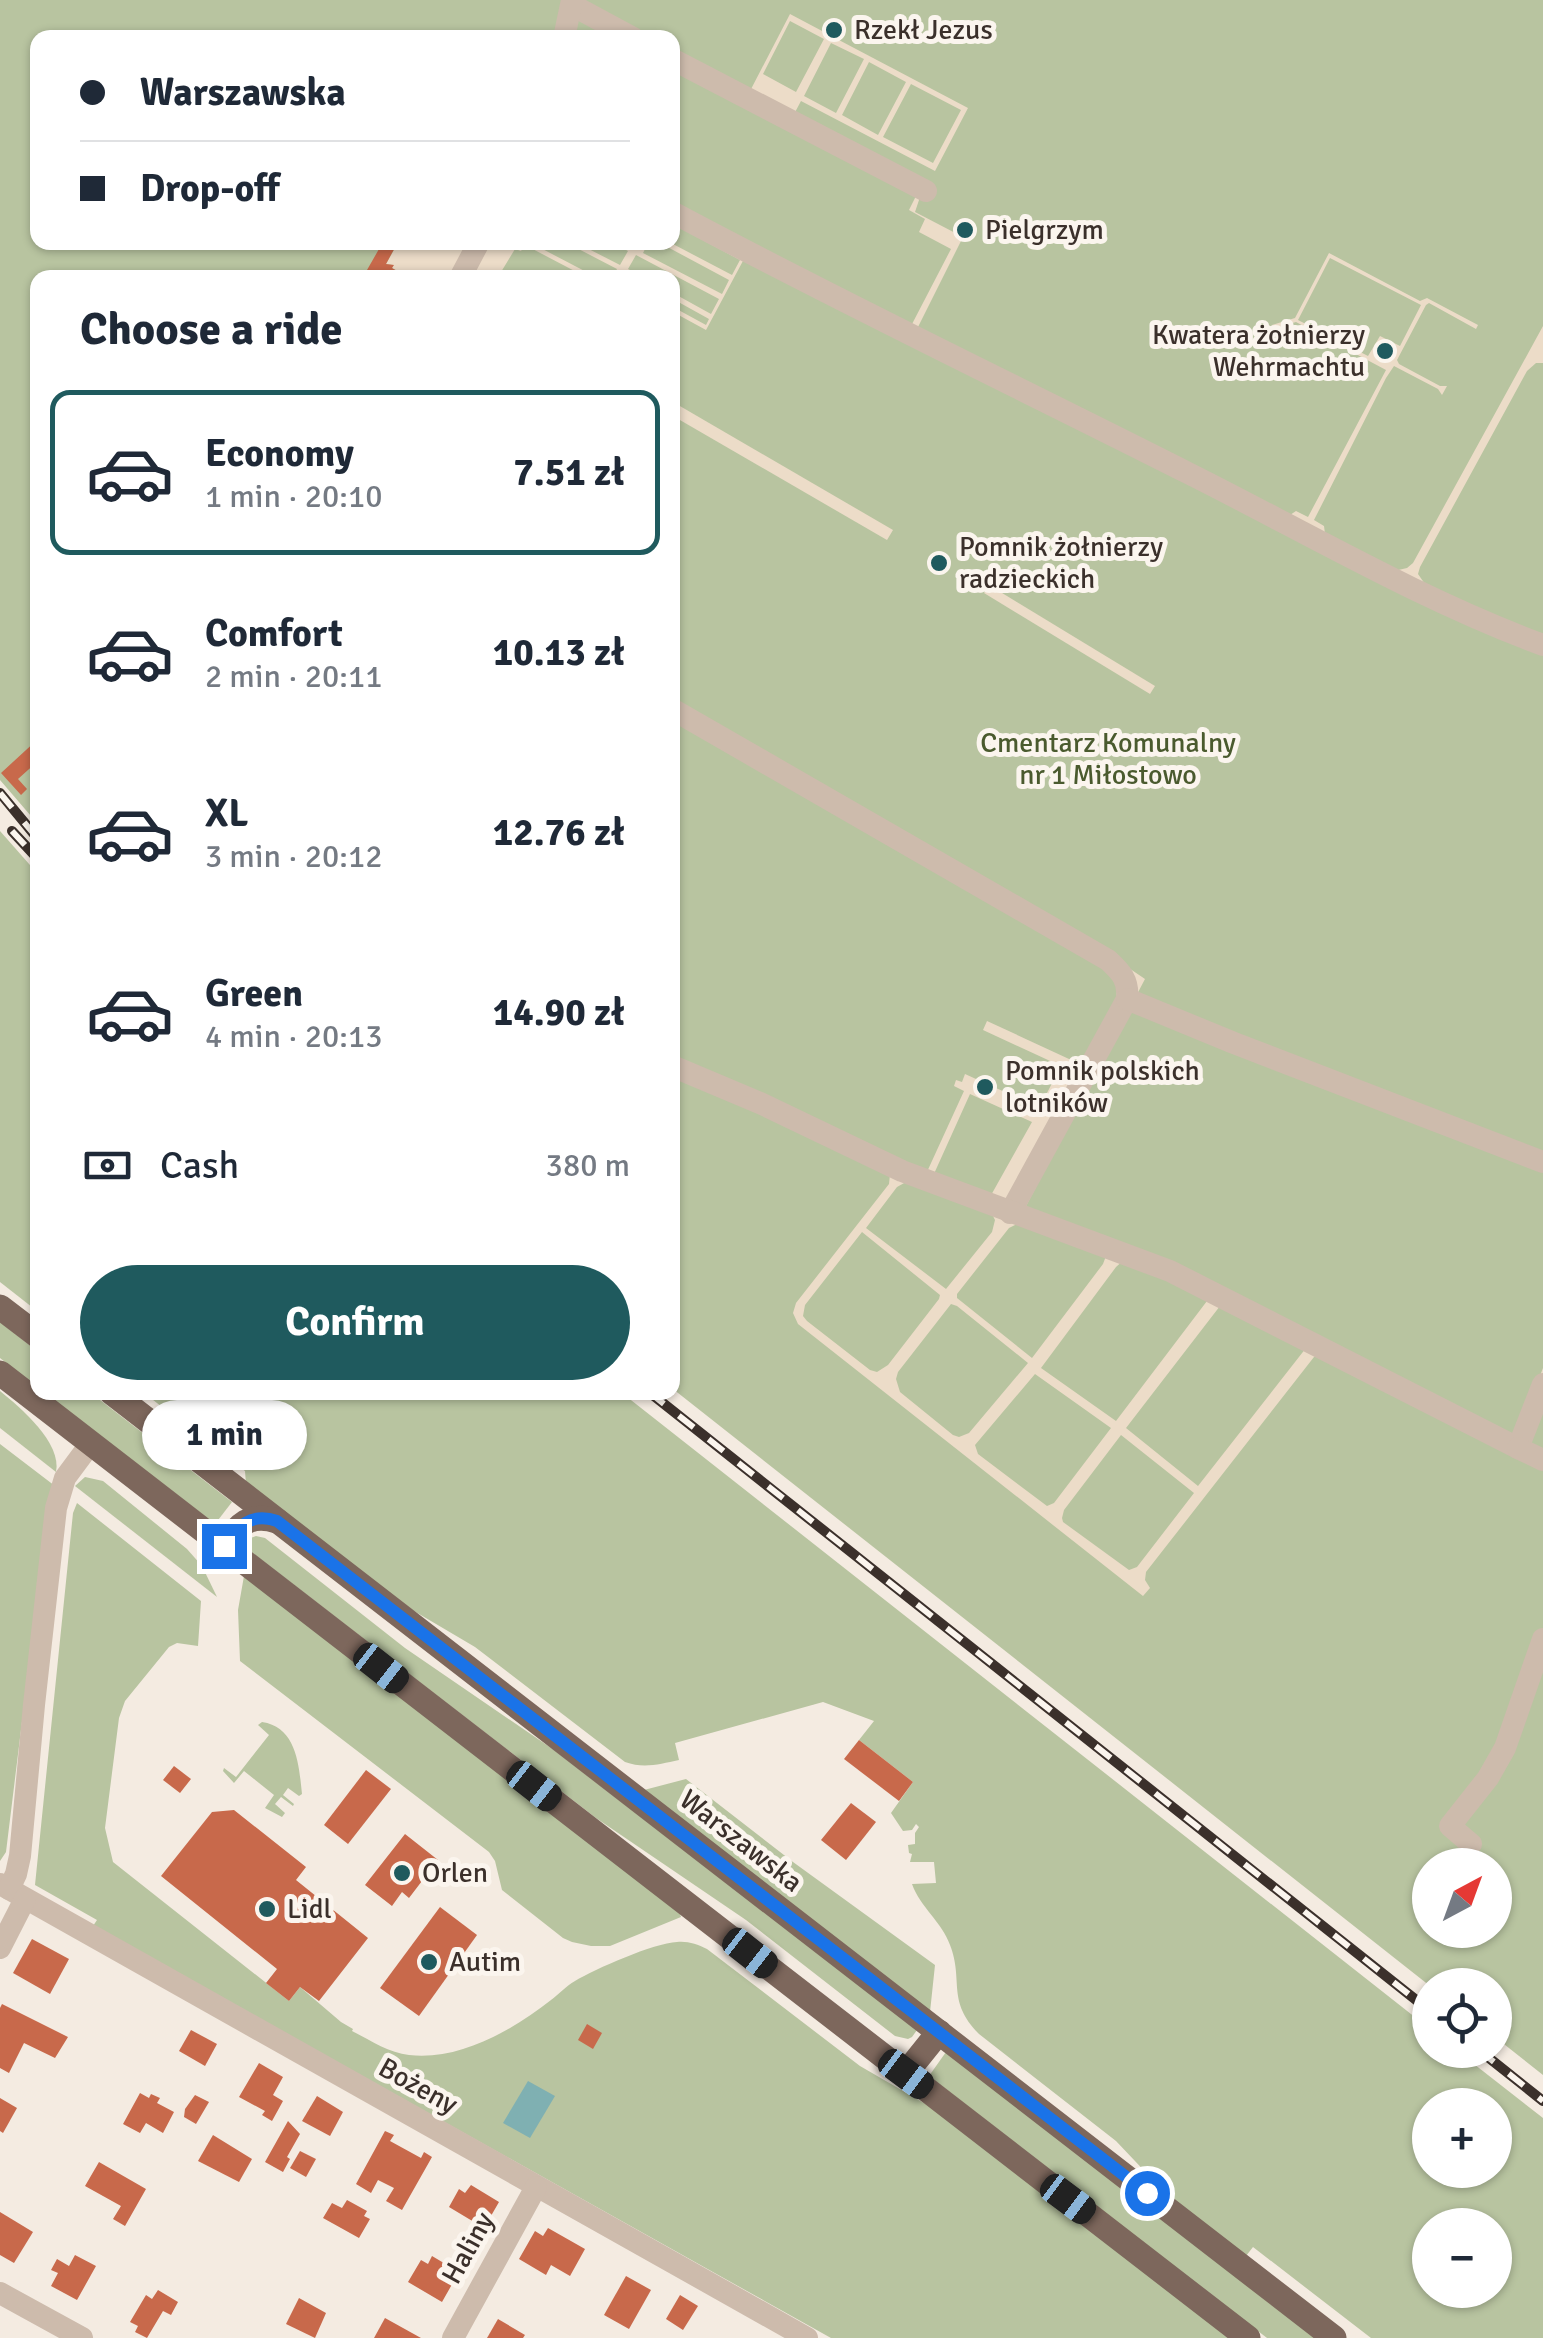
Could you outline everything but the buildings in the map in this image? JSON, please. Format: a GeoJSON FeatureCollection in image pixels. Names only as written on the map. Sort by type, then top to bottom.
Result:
{"type":"FeatureCollection","features":[{"type":"Feature","properties":{"kind":"main road"},"geometry":{"type":"LineString","coordinates":[[0,1307],[30,1330]]}},
{"type":"Feature","properties":{"kind":"main road"},"geometry":{"type":"LineString","coordinates":[[0,1373],[30,1396]]}},
{"type":"Feature","properties":{"kind":"main road"},"geometry":{"type":"LineString","coordinates":[[35,1400],[1248,2338]]}},
{"type":"Feature","properties":{"kind":"main road","name":"Warszawska"},"geometry":{"type":"LineString","coordinates":[[121,1400],[1334,2338]]}},
{"type":"Feature","properties":{"kind":"main road"},"geometry":{"type":"LineString","coordinates":[[224,1546],[247,1520],[266,1517],[277,1521]]}},
{"type":"Feature","properties":{"kind":"main road"},"geometry":{"type":"LineString","coordinates":[[906,2074],[939,2032]]}},
{"type":"Feature","properties":{"kind":"street"},"geometry":{"type":"LineString","coordinates":[[566,30],[572,2],[619,30]]}},
{"type":"Feature","properties":{"kind":"street"},"geometry":{"type":"LineString","coordinates":[[680,62],[926,191]]}},
{"type":"Feature","properties":{"kind":"street"},"geometry":{"type":"LineString","coordinates":[[680,216],[1406,587],[1543,645]]}},
{"type":"Feature","properties":{"kind":"street"},"geometry":{"type":"LineString","coordinates":[[680,714],[1108,960],[1122,974],[1127,983],[1127,999],[1010,1213]]}},
{"type":"Feature","properties":{"kind":"street"},"geometry":{"type":"LineString","coordinates":[[1127,999],[1543,1162]]}},
{"type":"Feature","properties":{"kind":"street"},"geometry":{"type":"LineString","coordinates":[[680,1069],[902,1171],[1170,1270],[1543,1460]]}},
{"type":"Feature","properties":{"kind":"street"},"geometry":{"type":"LineString","coordinates":[[1518,1448],[1543,1384]]}},
{"type":"Feature","properties":{"kind":"street"},"geometry":{"type":"LineString","coordinates":[[0,1948],[20,1856],[56,1508],[65,1478],[92,1443]]}},
{"type":"Feature","properties":{"kind":"street"},"geometry":{"type":"LineString","coordinates":[[1471,1844],[1450,1826],[1488,1778],[1505,1748],[1543,1639]]}},
{"type":"Feature","properties":{"kind":"street","name":"Bożeny"},"geometry":{"type":"LineString","coordinates":[[11,1891],[807,2338]]}},
{"type":"Feature","properties":{"kind":"street","name":"Haliny"},"geometry":{"type":"LineString","coordinates":[[454,2338],[536,2187]]}},
{"type":"Feature","properties":{"kind":"street"},"geometry":{"type":"LineString","coordinates":[[0,2293],[82,2338]]}},
{"type":"Feature","properties":{"kind":"green space","name":"Cmentarz Komunalny nr 1 Miłostowo"},"geometry":{"type":"Polygon","coordinates":[[[0,0],[1543,0],[1543,2075],[1512,2050],[1512,1968],[1412,1968],[1412,1972],[680,1395],[680,270],[30,270],[30,815],[0,780],[0,0]]]}},
{"type":"Feature","properties":{"kind":"green space"},"geometry":{"type":"Polygon","coordinates":[[[0,831],[30,865],[30,1306],[0,1282],[0,831]]]}},
{"type":"Feature","properties":{"kind":"green space"},"geometry":{"type":"Polygon","coordinates":[[[0,1322],[30,1346],[30,1382],[0,1358],[0,1322]]]}},
{"type":"Feature","properties":{"kind":"green space"},"geometry":{"type":"Polygon","coordinates":[[[0,1391],[29,1416],[46,1438],[53,1450],[56,1472],[0,1428],[0,1391]]]}},
{"type":"Feature","properties":{"kind":"green space"},"geometry":{"type":"Polygon","coordinates":[[[54,1400],[100,1400],[232,1502],[215,1524],[54,1400]]]}},
{"type":"Feature","properties":{"kind":"green space"},"geometry":{"type":"Polygon","coordinates":[[[153,1400],[631,1400],[1412,2015],[1412,2068],[1479,2068],[1505,2088],[1412,2088],[1412,2188],[1512,2188],[1512,2094],[1543,2118],[1543,2338],[1371,2338],[1253,2247],[1246,2256],[1171,2199],[1116,2141],[979,2034],[959,2000],[954,1958],[946,1937],[912,1884],[936,1883],[934,1862],[910,1862],[908,1845],[915,1844],[919,1827],[916,1824],[912,1830],[903,1831],[891,1813],[913,1782],[859,1740],[874,1721],[823,1702],[675,1743],[679,1760],[632,1764],[475,1647],[414,1611],[246,1484],[245,1471],[153,1400]]]}},
{"type":"Feature","properties":{"kind":"green space"},"geometry":{"type":"Polygon","coordinates":[[[0,1444],[55,1486],[40,1575],[6,1852],[0,1861],[0,1444]]]}},
{"type":"Feature","properties":{"kind":"green space"},"geometry":{"type":"Polygon","coordinates":[[[85,1477],[103,1481],[187,1549],[202,1566],[217,1597],[75,1486],[85,1477]]]}},
{"type":"Feature","properties":{"kind":"green space"},"geometry":{"type":"Polygon","coordinates":[[[77,1503],[201,1601],[198,1646],[177,1643],[169,1647],[125,1701],[119,1718],[105,1828],[113,1862],[289,2001],[300,1987],[352,2031],[402,2054],[428,2056],[466,2048],[503,2032],[572,1983],[610,1964],[667,1943],[696,1944],[860,2066],[929,2106],[1230,2338],[831,2338],[93,1926],[97,1920],[35,1885],[77,1503]]]}},
{"type":"Feature","properties":{"kind":"green space"},"geometry":{"type":"Polygon","coordinates":[[[265,1538],[405,1648],[554,1750],[917,2030],[912,2037],[895,2036],[746,1920],[596,1818],[250,1551],[248,1539],[265,1538]]]}},
{"type":"Feature","properties":{"kind":"green space"},"geometry":{"type":"Polygon","coordinates":[[[244,1576],[679,1911],[681,1917],[610,1946],[591,1946],[563,1938],[502,1890],[489,1852],[240,1661],[238,1610],[244,1576]]]}},
{"type":"Feature","properties":{"kind":"green space"},"geometry":{"type":"Polygon","coordinates":[[[262,1722],[283,1731],[297,1760],[302,1794],[299,1796],[288,1788],[283,1795],[293,1806],[281,1797],[275,1804],[285,1813],[282,1817],[265,1808],[274,1795],[244,1771],[234,1783],[223,1771],[224,1768],[236,1777],[269,1735],[258,1725],[262,1722]]]}},
{"type":"Feature","properties":{"kind":"green space"},"geometry":{"type":"Polygon","coordinates":[[[686,1779],[935,1965],[930,2012],[644,1790],[686,1779]]]}},
{"type":"Feature","properties":{"kind":"green space"},"geometry":{"type":"Polygon","coordinates":[[[946,2052],[1315,2338],[1267,2338],[929,2076],[946,2052]]]}},
{"type":"Feature","properties":{"kind":"shaded area"},"geometry":{"type":"Polygon","coordinates":[[[790,14],[824,32],[829,24],[841,31],[837,39],[968,108],[935,171],[801,101],[793,116],[803,122],[799,131],[680,67],[680,56],[749,93],[790,14]],[[790,21],[763,74],[796,92],[824,39],[790,21]],[[831,43],[804,96],[836,113],[864,59],[831,43]],[[869,62],[842,115],[878,135],[906,82],[869,62]],[[911,84],[883,137],[933,163],[961,110],[911,84]]]}},
{"type":"Feature","properties":{"kind":"shaded area"},"geometry":{"type":"Polygon","coordinates":[[[918,192],[921,194],[915,212],[963,237],[917,329],[1290,515],[1296,511],[1308,517],[1386,370],[1296,322],[1273,329],[1272,325],[1295,318],[1329,253],[1420,301],[1427,298],[1478,325],[1476,329],[1429,303],[1426,305],[1397,360],[1440,386],[1447,386],[1442,395],[1438,389],[1394,366],[1314,520],[1324,526],[1325,534],[1394,571],[1413,563],[1543,326],[1543,363],[1536,363],[1527,371],[1418,574],[1427,587],[1543,636],[1543,654],[1420,603],[1098,433],[744,259],[706,330],[680,316],[680,311],[706,325],[709,319],[680,303],[680,297],[711,314],[719,299],[680,278],[680,272],[722,294],[729,280],[673,250],[680,248],[732,275],[740,260],[680,228],[680,207],[911,326],[951,249],[919,232],[925,219],[909,210],[918,192]],[[1330,258],[1298,320],[1368,356],[1380,336],[1400,346],[1421,305],[1330,258]]]}},
{"type":"Feature","properties":{"kind":"shaded area"},"geometry":{"type":"Polygon","coordinates":[[[394,250],[514,250],[502,270],[396,270],[386,264],[394,250]]]}},
{"type":"Feature","properties":{"kind":"shaded area"},"geometry":{"type":"Polygon","coordinates":[[[535,250],[544,250],[583,270],[573,270],[535,250]]]}},
{"type":"Feature","properties":{"kind":"shaded area"},"geometry":{"type":"Polygon","coordinates":[[[580,250],[591,250],[620,265],[626,250],[644,250],[643,253],[676,270],[664,270],[636,255],[630,270],[616,270],[580,250]]]}},
{"type":"Feature","properties":{"kind":"shaded area"},"geometry":{"type":"Polygon","coordinates":[[[680,406],[893,530],[887,540],[680,420],[680,406]]]}},
{"type":"Feature","properties":{"kind":"shaded area"},"geometry":{"type":"Polygon","coordinates":[[[989,585],[1155,686],[1150,694],[984,593],[989,585]]]}},
{"type":"Feature","properties":{"kind":"shaded area"},"geometry":{"type":"Polygon","coordinates":[[[1111,956],[1145,979],[1026,1206],[1504,1435],[1314,1357],[1146,1572],[1150,1588],[1143,1596],[798,1324],[793,1313],[796,1303],[889,1184],[890,1174],[926,1174],[964,1091],[954,1086],[956,1080],[962,1082],[965,1074],[1007,1093],[1003,1102],[1035,1116],[1061,1066],[983,1030],[987,1021],[1082,1065],[1117,1003],[1111,956]],[[970,1094],[933,1176],[990,1197],[1032,1122],[970,1094]],[[906,1182],[897,1187],[866,1228],[946,1289],[992,1232],[995,1220],[992,1214],[906,1182]],[[1019,1223],[1009,1228],[957,1298],[1032,1358],[1106,1256],[1019,1223]],[[862,1232],[805,1305],[803,1316],[877,1372],[888,1365],[940,1295],[862,1232]],[[1125,1259],[1041,1368],[1116,1421],[1207,1301],[1125,1259]],[[951,1304],[896,1379],[900,1392],[959,1437],[969,1433],[1028,1363],[951,1304]],[[1220,1306],[1126,1428],[1198,1486],[1306,1348],[1220,1306]],[[1035,1374],[975,1445],[978,1454],[1047,1506],[1054,1503],[1111,1428],[1035,1374]],[[1121,1435],[1064,1510],[1063,1522],[1129,1570],[1137,1567],[1194,1493],[1121,1435]]]}},
{"type":"Feature","properties":{"kind":"shaded area"},"geometry":{"type":"Polygon","coordinates":[[[1543,1368],[1543,1400],[1526,1445],[1509,1438],[1518,1433],[1543,1368]]]}},
{"type":"Feature","properties":{"kind":"water"},"geometry":{"type":"Polygon","coordinates":[[[528,2081],[555,2096],[530,2138],[503,2123],[528,2081]]]}},
{"type":"Feature","properties":{"kind":"railway"},"geometry":{"type":"LineString","coordinates":[[0,793],[30,829]]}},
{"type":"Feature","properties":{"kind":"railway"},"geometry":{"type":"LineString","coordinates":[[12,831],[30,850]]}},
{"type":"Feature","properties":{"kind":"railway"},"geometry":{"type":"LineString","coordinates":[[659,1400],[1412,1997]]}},
{"type":"Feature","properties":{"kind":"railway"},"geometry":{"type":"LineString","coordinates":[[1502,2068],[1543,2101]]}},
{"type":"Feature","properties":{"kind":"place","name":"Rzekł Jezus"},"geometry":{"type":"Point","coordinates":[834,30]}},
{"type":"Feature","properties":{"kind":"place","name":"Pielgrzym"},"geometry":{"type":"Point","coordinates":[965,230]}},
{"type":"Feature","properties":{"kind":"place","name":"Kwatera żołnierzy Wehrmachtu"},"geometry":{"type":"Point","coordinates":[1385,351]}},
{"type":"Feature","properties":{"kind":"place","name":"Pomnik żołnierzy radzieckich"},"geometry":{"type":"Point","coordinates":[939,563]}},
{"type":"Feature","properties":{"kind":"place","name":"Pomnik polskich lotników"},"geometry":{"type":"Point","coordinates":[985,1087]}},
{"type":"Feature","properties":{"kind":"place","name":"Orlen"},"geometry":{"type":"Point","coordinates":[402,1873]}},
{"type":"Feature","properties":{"kind":"place","name":"Lidl"},"geometry":{"type":"Point","coordinates":[267,1909]}},
{"type":"Feature","properties":{"kind":"place","name":"Autim"},"geometry":{"type":"Point","coordinates":[429,1962]}},
{"type":"Feature","properties":{"kind":"route"},"geometry":{"type":"LineString","coordinates":[[224,1546],[247,1520],[266,1517],[277,1521],[1147,2193]]}}]}
